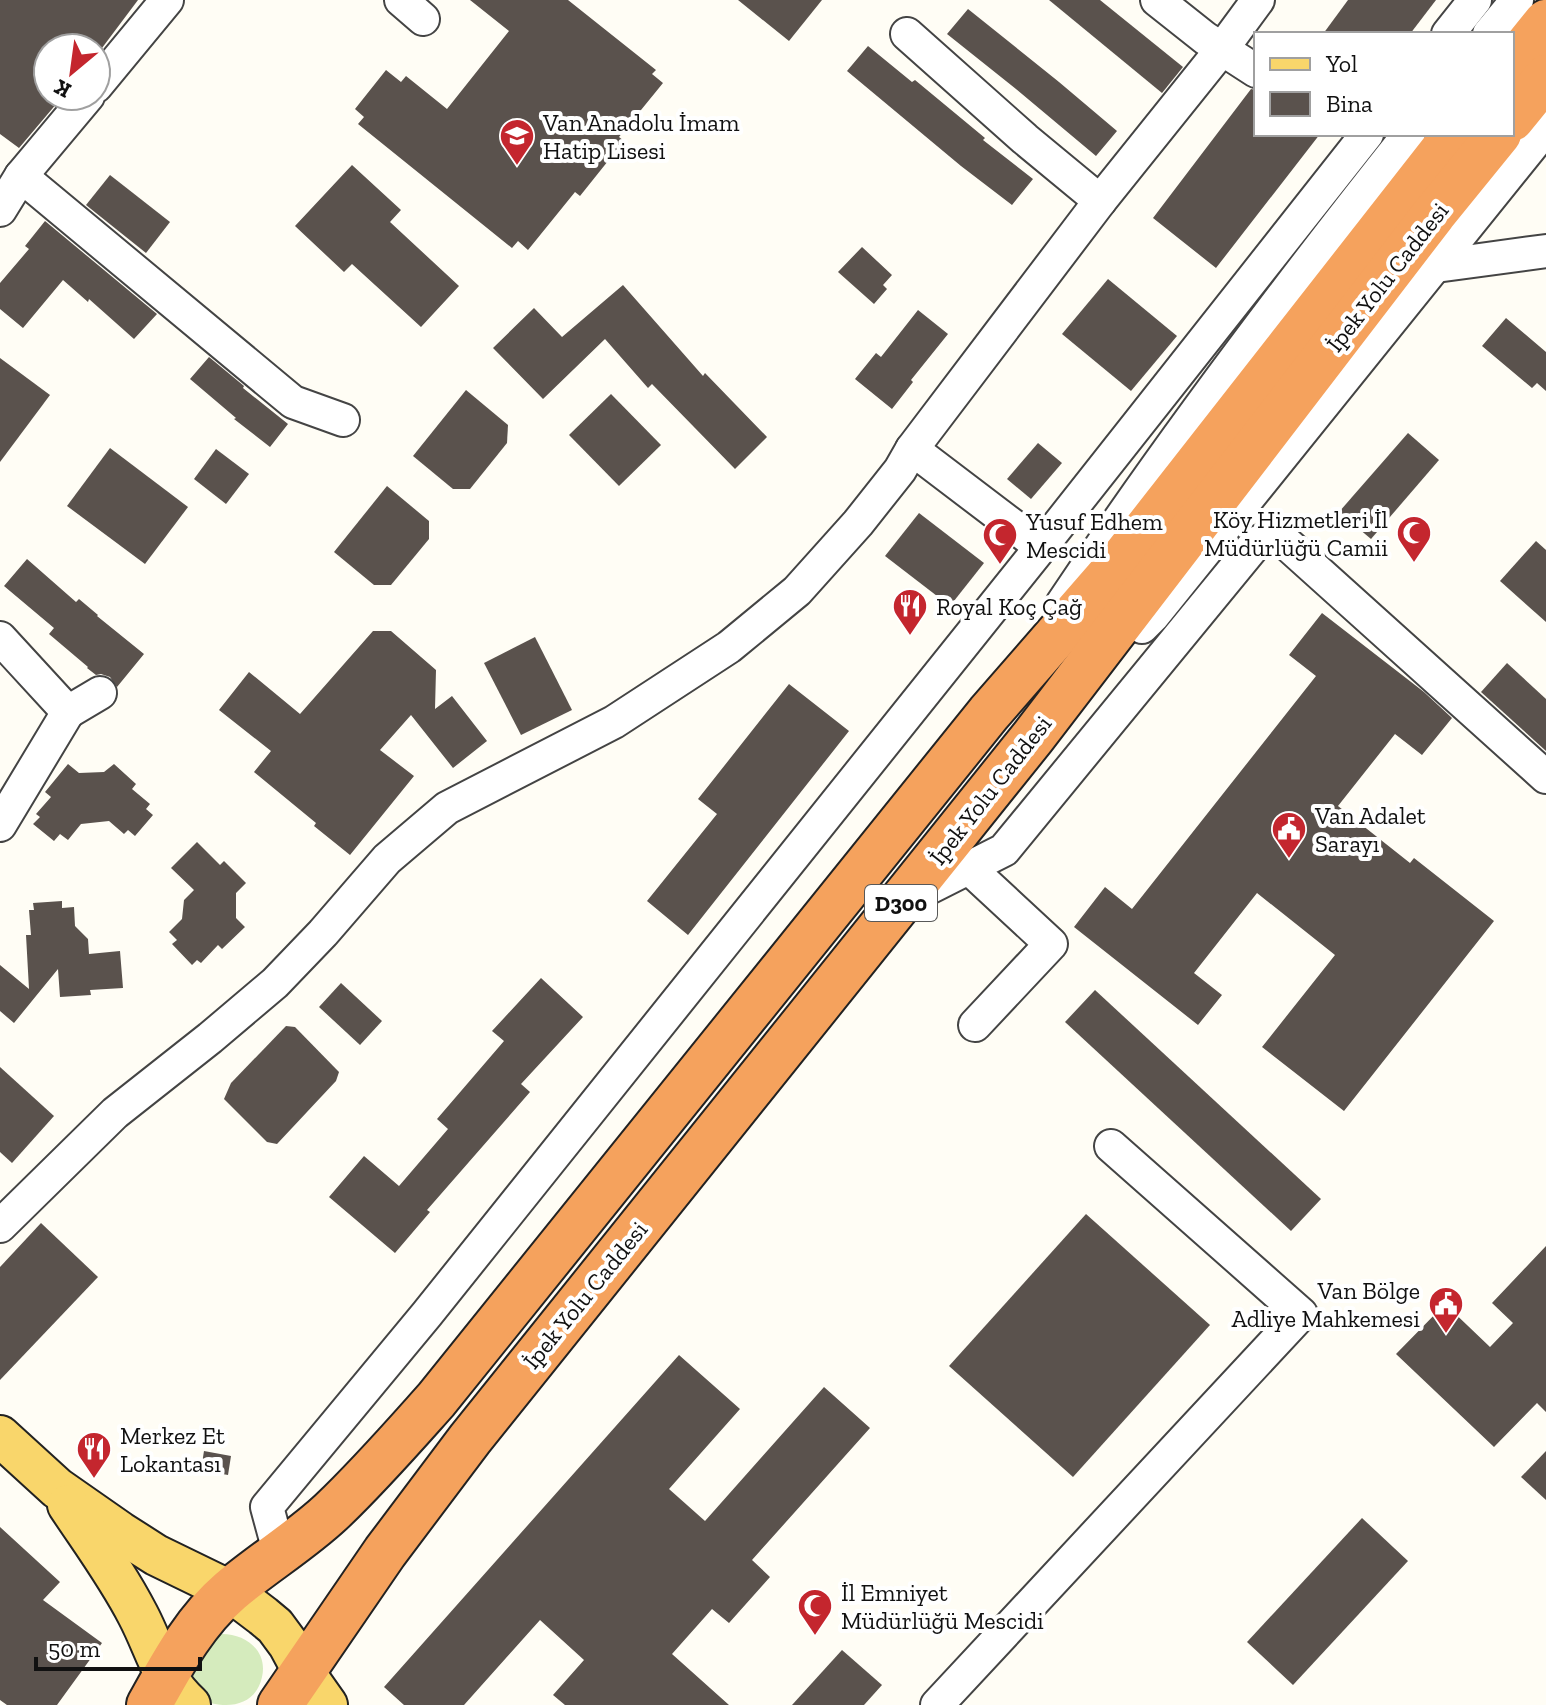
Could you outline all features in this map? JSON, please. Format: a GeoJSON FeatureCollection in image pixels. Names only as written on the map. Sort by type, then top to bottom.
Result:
{"type":"FeatureCollection","features":[{"type":"Feature","properties":{"kind":"highway"},"geometry":{"type":"LineString","coordinates":[[1514,62],[1546,22]]}},
{"type":"Feature","properties":{"kind":"highway"},"geometry":{"type":"LineString","coordinates":[[1514,117],[1546,77]]}},
{"type":"Feature","properties":{"kind":"highway","name":"İpek Yolu Caddesi"},"geometry":{"type":"LineString","coordinates":[[168,1695],[182,1647],[200,1622],[230,1591],[280,1555],[330,1512],[436,1400],[989,713],[1117,566],[1453,136]]}},
{"type":"Feature","properties":{"kind":"highway","name":"İpek Yolu Caddesi"},"geometry":{"type":"LineString","coordinates":[[303,1694],[385,1552],[470,1439],[1033,737],[1434,214],[1497,136]]}},
{"type":"Feature","properties":{"kind":"main road"},"geometry":{"type":"LineString","coordinates":[[0,1436],[57,1488],[156,1555],[230,1591],[275,1626],[289,1645],[303,1694]]}},
{"type":"Feature","properties":{"kind":"main road"},"geometry":{"type":"LineString","coordinates":[[57,1488],[138,1614],[168,1695]]}},
{"type":"Feature","properties":{"kind":"street"},"geometry":{"type":"LineString","coordinates":[[112,67],[167,0]]}},
{"type":"Feature","properties":{"kind":"street"},"geometry":{"type":"LineString","coordinates":[[1157,0],[1254,70]]}},
{"type":"Feature","properties":{"kind":"street"},"geometry":{"type":"LineString","coordinates":[[0,1226],[115,1113],[275,983],[387,859],[447,808],[614,722],[729,647],[797,591],[900,470],[912,449],[1100,201],[1258,0]]}},
{"type":"Feature","properties":{"kind":"street"},"geometry":{"type":"LineString","coordinates":[[1450,32],[1475,0]]}},
{"type":"Feature","properties":{"kind":"street"},"geometry":{"type":"LineString","coordinates":[[1491,32],[1517,0]]}},
{"type":"Feature","properties":{"kind":"street"},"geometry":{"type":"LineString","coordinates":[[907,34],[1100,201]]}},
{"type":"Feature","properties":{"kind":"street"},"geometry":{"type":"LineString","coordinates":[[0,210],[21,176],[75,112]]}},
{"type":"Feature","properties":{"kind":"street"},"geometry":{"type":"LineString","coordinates":[[1033,737],[1153,616],[1546,128]]}},
{"type":"Feature","properties":{"kind":"street"},"geometry":{"type":"LineString","coordinates":[[280,1555],[267,1507],[427,1314],[1041,547],[1361,136],[1400,146],[1198,407],[1124,510],[989,713]]}},
{"type":"Feature","properties":{"kind":"street"},"geometry":{"type":"LineString","coordinates":[[21,176],[293,402],[343,420]]}},
{"type":"Feature","properties":{"kind":"street"},"geometry":{"type":"LineString","coordinates":[[1436,266],[1546,251]]}},
{"type":"Feature","properties":{"kind":"street"},"geometry":{"type":"LineString","coordinates":[[912,449],[1041,547]]}},
{"type":"Feature","properties":{"kind":"street"},"geometry":{"type":"LineString","coordinates":[[901,902],[1004,850],[1256,543],[1276,534],[1546,777]]}},
{"type":"Feature","properties":{"kind":"street"},"geometry":{"type":"LineString","coordinates":[[0,638],[68,712]]}},
{"type":"Feature","properties":{"kind":"street"},"geometry":{"type":"LineString","coordinates":[[0,825],[68,712],[100,693]]}},
{"type":"Feature","properties":{"kind":"street"},"geometry":{"type":"LineString","coordinates":[[969,868],[1051,944],[975,1025]]}},
{"type":"Feature","properties":{"kind":"street"},"geometry":{"type":"LineString","coordinates":[[937,1705],[1301,1314],[1111,1146]]}},
{"type":"Feature","properties":{"kind":"green space"},"geometry":{"type":"Polygon","coordinates":[[[222,1634],[247,1641],[262,1659],[262,1677],[254,1694],[233,1705],[205,1700],[191,1674],[194,1662],[206,1643],[222,1634]]]}},
{"type":"Feature","properties":{"kind":"building"},"geometry":{"type":"Polygon","coordinates":[[[0,0],[138,0],[112,35],[112,32],[32,32],[32,112],[49,112],[19,148],[0,134],[0,0]]]}},
{"type":"Feature","properties":{"kind":"building"},"geometry":{"type":"Polygon","coordinates":[[[470,0],[568,0],[656,70],[652,74],[663,83],[619,137],[624,141],[580,196],[575,192],[528,250],[518,241],[512,248],[358,124],[364,117],[355,109],[386,70],[401,82],[406,76],[447,109],[509,31],[470,0]]]}},
{"type":"Feature","properties":{"kind":"building"},"geometry":{"type":"Polygon","coordinates":[[[738,0],[822,0],[789,41],[738,0]]]}},
{"type":"Feature","properties":{"kind":"building"},"geometry":{"type":"Polygon","coordinates":[[[1049,0],[1100,0],[1183,67],[1162,93],[1049,0]]]}},
{"type":"Feature","properties":{"kind":"building"},"geometry":{"type":"Polygon","coordinates":[[[1348,0],[1436,0],[1412,32],[1324,32],[1348,0]]]}},
{"type":"Feature","properties":{"kind":"building"},"geometry":{"type":"Polygon","coordinates":[[[968,9],[1117,131],[1096,156],[947,34],[968,9]]]}},
{"type":"Feature","properties":{"kind":"building"},"geometry":{"type":"Polygon","coordinates":[[[868,46],[912,82],[915,80],[1033,179],[1012,205],[847,71],[868,46]]]}},
{"type":"Feature","properties":{"kind":"building"},"geometry":{"type":"Polygon","coordinates":[[[1251,89],[1254,90],[1254,136],[1318,136],[1216,268],[1153,218],[1251,89]]]}},
{"type":"Feature","properties":{"kind":"building"},"geometry":{"type":"Polygon","coordinates":[[[352,165],[401,210],[390,222],[459,286],[421,327],[352,264],[344,272],[295,226],[352,165]]]}},
{"type":"Feature","properties":{"kind":"building"},"geometry":{"type":"Polygon","coordinates":[[[110,175],[170,222],[146,253],[86,205],[110,175]]]}},
{"type":"Feature","properties":{"kind":"building"},"geometry":{"type":"Polygon","coordinates":[[[45,221],[157,314],[134,339],[63,280],[23,328],[0,309],[0,283],[29,249],[25,246],[45,221]]]}},
{"type":"Feature","properties":{"kind":"building"},"geometry":{"type":"Polygon","coordinates":[[[862,247],[892,275],[883,285],[887,289],[874,304],[838,272],[862,247]]]}},
{"type":"Feature","properties":{"kind":"building"},"geometry":{"type":"Polygon","coordinates":[[[1108,279],[1177,336],[1131,391],[1062,334],[1108,279]]]}},
{"type":"Feature","properties":{"kind":"building"},"geometry":{"type":"Polygon","coordinates":[[[623,285],[703,376],[705,373],[767,437],[735,469],[652,384],[648,388],[605,339],[543,399],[493,348],[534,308],[562,337],[623,285]]]}},
{"type":"Feature","properties":{"kind":"building"},"geometry":{"type":"Polygon","coordinates":[[[918,310],[948,334],[892,409],[855,379],[876,353],[881,357],[918,310]]]}},
{"type":"Feature","properties":{"kind":"building"},"geometry":{"type":"Polygon","coordinates":[[[1506,318],[1546,352],[1546,391],[1537,383],[1532,388],[1482,346],[1506,318]]]}},
{"type":"Feature","properties":{"kind":"building"},"geometry":{"type":"Polygon","coordinates":[[[209,357],[288,424],[270,447],[190,379],[209,357]]]}},
{"type":"Feature","properties":{"kind":"building"},"geometry":{"type":"Polygon","coordinates":[[[0,358],[50,395],[0,462],[0,358]]]}},
{"type":"Feature","properties":{"kind":"building"},"geometry":{"type":"Polygon","coordinates":[[[466,390],[508,425],[507,443],[470,489],[453,489],[413,456],[466,390]]]}},
{"type":"Feature","properties":{"kind":"building"},"geometry":{"type":"Polygon","coordinates":[[[611,394],[661,445],[619,486],[569,435],[611,394]]]}},
{"type":"Feature","properties":{"kind":"building"},"geometry":{"type":"Polygon","coordinates":[[[1408,433],[1439,460],[1371,539],[1339,512],[1408,433]]]}},
{"type":"Feature","properties":{"kind":"building"},"geometry":{"type":"Polygon","coordinates":[[[1038,443],[1062,463],[1031,499],[1007,479],[1038,443]]]}},
{"type":"Feature","properties":{"kind":"building"},"geometry":{"type":"Polygon","coordinates":[[[110,448],[188,507],[145,564],[67,506],[110,448]]]}},
{"type":"Feature","properties":{"kind":"building"},"geometry":{"type":"Polygon","coordinates":[[[216,449],[249,474],[226,504],[194,479],[216,449]]]}},
{"type":"Feature","properties":{"kind":"building"},"geometry":{"type":"Polygon","coordinates":[[[387,486],[429,521],[429,539],[391,585],[374,585],[334,552],[387,486]]]}},
{"type":"Feature","properties":{"kind":"building"},"geometry":{"type":"Polygon","coordinates":[[[919,513],[984,563],[950,606],[885,556],[919,513]]]}},
{"type":"Feature","properties":{"kind":"building"},"geometry":{"type":"Polygon","coordinates":[[[1536,541],[1546,550],[1546,622],[1500,581],[1536,541]]]}},
{"type":"Feature","properties":{"kind":"building"},"geometry":{"type":"Polygon","coordinates":[[[27,559],[76,602],[79,599],[144,654],[117,687],[110,677],[96,675],[87,668],[49,634],[54,628],[4,586],[27,559]]]}},
{"type":"Feature","properties":{"kind":"building","name":"Van Adalet Sarayı"},"geometry":{"type":"Polygon","coordinates":[[[1322,613],[1424,692],[1452,718],[1422,755],[1395,734],[1338,806],[1410,863],[1414,858],[1494,921],[1344,1111],[1262,1047],[1335,955],[1257,893],[1194,973],[1222,995],[1198,1025],[1074,927],[1105,887],[1132,909],[1316,676],[1289,655],[1322,613]]]}},
{"type":"Feature","properties":{"kind":"building"},"geometry":{"type":"Polygon","coordinates":[[[373,631],[391,631],[436,670],[435,709],[452,696],[487,741],[453,768],[411,715],[380,750],[414,776],[350,855],[254,772],[271,751],[219,710],[249,672],[300,714],[373,631]]]}},
{"type":"Feature","properties":{"kind":"building"},"geometry":{"type":"Polygon","coordinates":[[[535,637],[572,710],[521,735],[484,663],[535,637]]]}},
{"type":"Feature","properties":{"kind":"building"},"geometry":{"type":"Polygon","coordinates":[[[1507,663],[1546,699],[1546,751],[1481,692],[1507,663]]]}},
{"type":"Feature","properties":{"kind":"building"},"geometry":{"type":"Polygon","coordinates":[[[789,684],[849,731],[688,935],[647,901],[717,814],[698,799],[789,684]]]}},
{"type":"Feature","properties":{"kind":"building"},"geometry":{"type":"Polygon","coordinates":[[[68,764],[79,773],[104,772],[114,764],[136,784],[132,789],[150,804],[146,809],[153,815],[135,836],[128,830],[124,834],[109,821],[81,824],[68,840],[60,834],[54,841],[33,824],[40,817],[36,814],[51,797],[45,792],[68,764]]]}},
{"type":"Feature","properties":{"kind":"building"},"geometry":{"type":"Polygon","coordinates":[[[197,842],[220,865],[224,861],[246,883],[236,893],[236,918],[245,927],[222,949],[218,945],[201,963],[197,960],[192,965],[172,944],[177,940],[169,932],[182,919],[184,900],[194,890],[171,868],[197,842]]]}},
{"type":"Feature","properties":{"kind":"building"},"geometry":{"type":"Polygon","coordinates":[[[62,901],[62,908],[74,907],[75,926],[88,939],[89,954],[120,951],[123,988],[90,990],[91,995],[60,997],[58,969],[14,1023],[0,1011],[0,965],[29,989],[26,935],[31,935],[29,910],[34,910],[33,903],[62,901]]]}},
{"type":"Feature","properties":{"kind":"building"},"geometry":{"type":"Polygon","coordinates":[[[541,978],[583,1017],[521,1084],[530,1092],[427,1210],[430,1212],[395,1253],[329,1197],[364,1156],[399,1186],[448,1129],[437,1119],[504,1041],[492,1031],[541,978]]]}},
{"type":"Feature","properties":{"kind":"building"},"geometry":{"type":"Polygon","coordinates":[[[341,983],[382,1021],[360,1045],[319,1007],[341,983]]]}},
{"type":"Feature","properties":{"kind":"building"},"geometry":{"type":"Polygon","coordinates":[[[1095,990],[1321,1199],[1291,1231],[1065,1022],[1095,990]]]}},
{"type":"Feature","properties":{"kind":"building"},"geometry":{"type":"Polygon","coordinates":[[[286,1026],[295,1027],[339,1072],[336,1081],[277,1144],[267,1142],[224,1099],[231,1083],[286,1026]]]}},
{"type":"Feature","properties":{"kind":"building"},"geometry":{"type":"Polygon","coordinates":[[[0,1067],[54,1116],[12,1163],[0,1152],[0,1067]]]}},
{"type":"Feature","properties":{"kind":"building"},"geometry":{"type":"Polygon","coordinates":[[[1086,1214],[1210,1325],[1073,1477],[949,1366],[1086,1214]]]}},
{"type":"Feature","properties":{"kind":"building"},"geometry":{"type":"Polygon","coordinates":[[[41,1223],[98,1277],[0,1380],[0,1267],[41,1223]]]}},
{"type":"Feature","properties":{"kind":"building","name":"Van Bölge Adliye Mahkemesi"},"geometry":{"type":"Polygon","coordinates":[[[1546,1246],[1546,1412],[1537,1403],[1494,1447],[1396,1354],[1445,1304],[1490,1347],[1513,1323],[1492,1303],[1546,1246]]]}},
{"type":"Feature","properties":{"kind":"building"},"geometry":{"type":"Polygon","coordinates":[[[679,1355],[740,1409],[669,1489],[705,1521],[824,1387],[870,1428],[752,1560],[770,1577],[729,1623],[712,1609],[672,1654],[729,1705],[565,1705],[553,1695],[584,1660],[540,1620],[464,1705],[404,1705],[384,1687],[679,1355]]]}},
{"type":"Feature","properties":{"kind":"building"},"geometry":{"type":"Polygon","coordinates":[[[204,1451],[231,1456],[228,1475],[201,1470],[204,1451]]]}},
{"type":"Feature","properties":{"kind":"building"},"geometry":{"type":"Polygon","coordinates":[[[1546,1451],[1546,1500],[1521,1477],[1546,1451]]]}},
{"type":"Feature","properties":{"kind":"building"},"geometry":{"type":"Polygon","coordinates":[[[1362,1518],[1408,1561],[1293,1685],[1247,1642],[1362,1518]]]}},
{"type":"Feature","properties":{"kind":"building"},"geometry":{"type":"Polygon","coordinates":[[[0,1527],[60,1582],[43,1600],[102,1643],[57,1705],[7,1705],[0,1700],[0,1527]]]}},
{"type":"Feature","properties":{"kind":"building"},"geometry":{"type":"Polygon","coordinates":[[[842,1650],[882,1685],[864,1705],[792,1705],[842,1650]]]}},
{"type":"Feature","properties":{"kind":"place","name":"Van Anadolu İmam Hatip Lisesi"},"geometry":{"type":"Point","coordinates":[517,167]}},
{"type":"Feature","properties":{"kind":"place","name":"Köy Hizmetleri İl Müdürlüğü Camii"},"geometry":{"type":"Point","coordinates":[1414,564]}},
{"type":"Feature","properties":{"kind":"place","name":"Yusuf Edhem Mescidi"},"geometry":{"type":"Point","coordinates":[1000,566]}},
{"type":"Feature","properties":{"kind":"place","name":"Royal Koç Çağ"},"geometry":{"type":"Point","coordinates":[910,637]}},
{"type":"Feature","properties":{"kind":"place","name":"Van Adalet Sarayı"},"geometry":{"type":"Point","coordinates":[1289,860]}},
{"type":"Feature","properties":{"kind":"place","name":"Van Bölge Adliye Mahkemesi"},"geometry":{"type":"Point","coordinates":[1446,1335]}},
{"type":"Feature","properties":{"kind":"place","name":"Merkez Et Lokantası"},"geometry":{"type":"Point","coordinates":[94,1480]}},
{"type":"Feature","properties":{"kind":"place","name":"İl Emniyet Müdürlüğü Mescidi"},"geometry":{"type":"Point","coordinates":[815,1637]}}]}
